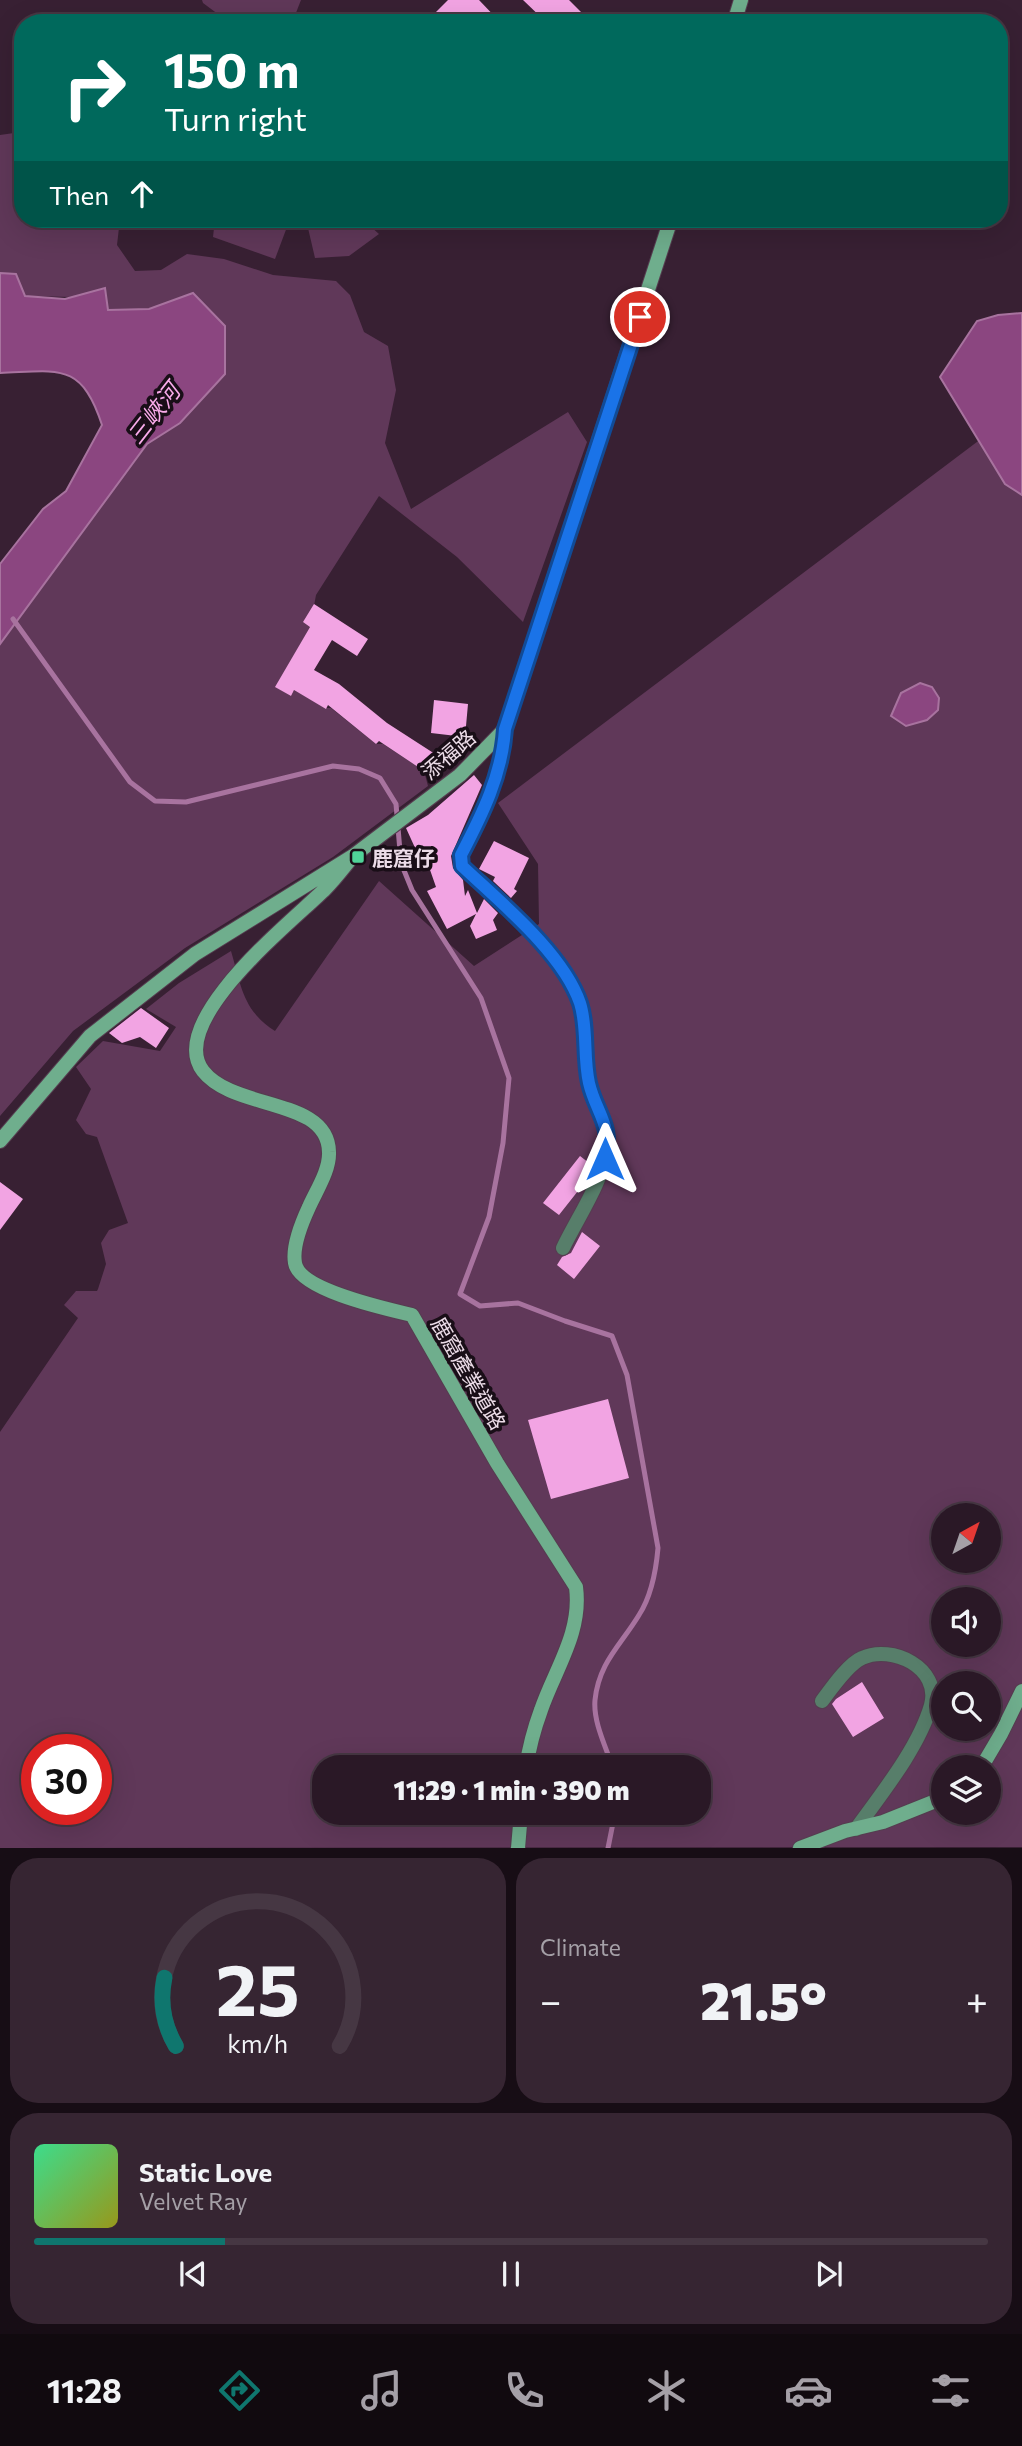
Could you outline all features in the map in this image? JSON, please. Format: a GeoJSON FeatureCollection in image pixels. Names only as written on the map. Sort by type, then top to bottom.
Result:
{"type":"FeatureCollection","features":[{"type":"Feature","properties":{"kind":"street","name":"添福路"},"geometry":{"type":"LineString","coordinates":[[0,1141],[90,1036],[195,954],[353,856],[460,775],[505,729],[668,228]]}},
{"type":"Feature","properties":{"kind":"street"},"geometry":{"type":"LineString","coordinates":[[505,729],[504,750],[498,774],[461,855],[462,866],[556,961],[580,1003],[589,1083],[609,1142],[594,1188],[563,1248]]}},
{"type":"Feature","properties":{"kind":"street","name":"鹿窟產業道路"},"geometry":{"type":"LineString","coordinates":[[353,856],[326,888],[240,971],[218,999],[199,1028],[195,1046],[197,1060],[215,1083],[233,1093],[287,1108],[310,1118],[320,1127],[329,1153],[324,1173],[303,1222],[296,1250],[295,1264],[299,1273],[317,1287],[412,1315],[497,1463],[576,1587],[578,1604],[574,1629],[561,1666],[541,1708],[529,1755]]}},
{"type":"Feature","properties":{"kind":"street"},"geometry":{"type":"LineString","coordinates":[[822,1701],[834,1684],[861,1658],[884,1653],[903,1657],[925,1674],[932,1689],[931,1704],[915,1741],[856,1829]]}},
{"type":"Feature","properties":{"kind":"street"},"geometry":{"type":"LineString","coordinates":[[989,1755],[1022,1691]]}},
{"type":"Feature","properties":{"kind":"street"},"geometry":{"type":"LineString","coordinates":[[800,1847],[883,1822],[931,1803]]}},
{"type":"Feature","properties":{"kind":"street"},"geometry":{"type":"LineString","coordinates":[[518,1847],[520,1825]]}},
{"type":"Feature","properties":{"kind":"shaded area"},"geometry":{"type":"Polygon","coordinates":[[[202,0],[301,0],[296,14],[218,14],[202,0]]]}},
{"type":"Feature","properties":{"kind":"shaded area"},"geometry":{"type":"Polygon","coordinates":[[[14,133],[14,228],[119,228],[117,245],[135,271],[161,270],[187,254],[224,259],[273,275],[336,281],[350,295],[364,332],[388,346],[396,390],[385,443],[411,509],[568,412],[587,442],[523,622],[457,557],[379,496],[316,595],[310,627],[276,687],[291,696],[294,690],[326,708],[331,708],[376,744],[383,744],[424,771],[428,786],[333,857],[185,948],[73,1031],[0,1116],[0,644],[147,444],[180,423],[193,293],[149,309],[108,310],[105,288],[72,297],[25,296],[16,274],[0,273],[0,135],[14,133]]]}},
{"type":"Feature","properties":{"kind":"shaded area"},"geometry":{"type":"Polygon","coordinates":[[[214,228],[287,228],[275,259],[213,237],[214,228]]]}},
{"type":"Feature","properties":{"kind":"shaded area"},"geometry":{"type":"Polygon","coordinates":[[[308,228],[372,228],[379,234],[349,256],[315,258],[308,228]]]}},
{"type":"Feature","properties":{"kind":"shaded area"},"geometry":{"type":"Polygon","coordinates":[[[1022,408],[1022,1847],[0,1848],[0,1432],[78,1318],[64,1305],[76,1291],[97,1291],[106,1264],[101,1243],[109,1230],[128,1223],[97,1137],[86,1134],[76,1120],[91,1089],[76,1067],[103,1041],[160,1051],[176,1027],[146,1009],[179,983],[231,951],[250,1006],[264,1023],[275,1031],[379,881],[474,966],[539,924],[538,864],[498,803],[1022,408]]]}},
{"type":"Feature","properties":{"kind":"water","name":"三峽河"},"geometry":{"type":"Polygon","coordinates":[[[0,273],[16,274],[25,296],[65,299],[105,288],[108,310],[149,309],[193,293],[225,326],[225,374],[180,423],[147,444],[0,644],[0,564],[43,509],[66,491],[102,425],[85,390],[76,380],[65,374],[37,371],[0,373],[0,273]]]}},
{"type":"Feature","properties":{"kind":"water"},"geometry":{"type":"Polygon","coordinates":[[[1022,313],[1022,495],[1005,484],[940,377],[977,321],[998,315],[1022,313]]]}},
{"type":"Feature","properties":{"kind":"water"},"geometry":{"type":"Polygon","coordinates":[[[920,683],[932,687],[939,698],[938,710],[927,720],[906,726],[891,716],[901,693],[920,683]]]}},
{"type":"Feature","properties":{"kind":"building"},"geometry":{"type":"Polygon","coordinates":[[[448,0],[479,0],[492,14],[434,14],[448,0]]]}},
{"type":"Feature","properties":{"kind":"building"},"geometry":{"type":"Polygon","coordinates":[[[523,0],[569,0],[583,14],[538,14],[523,0]]]}},
{"type":"Feature","properties":{"kind":"building"},"geometry":{"type":"Polygon","coordinates":[[[314,604],[368,639],[357,656],[332,640],[314,670],[339,684],[387,723],[435,754],[424,771],[379,741],[376,744],[328,705],[326,709],[294,690],[291,696],[275,687],[310,627],[303,622],[314,604]]]}},
{"type":"Feature","properties":{"kind":"building"},"geometry":{"type":"Polygon","coordinates":[[[434,700],[468,704],[465,737],[431,733],[434,700]]]}},
{"type":"Feature","properties":{"kind":"building"},"geometry":{"type":"Polygon","coordinates":[[[474,775],[482,785],[451,856],[453,868],[463,880],[465,896],[468,890],[477,913],[484,899],[498,913],[493,920],[497,930],[476,939],[470,926],[476,914],[447,929],[427,891],[436,887],[422,847],[416,850],[406,828],[428,815],[474,775]]]}},
{"type":"Feature","properties":{"kind":"building"},"geometry":{"type":"Polygon","coordinates":[[[494,841],[529,858],[514,889],[517,891],[511,898],[493,881],[495,877],[479,869],[494,841]]]}},
{"type":"Feature","properties":{"kind":"building"},"geometry":{"type":"Polygon","coordinates":[[[141,1008],[169,1028],[156,1048],[140,1037],[122,1043],[109,1033],[141,1008]]]}},
{"type":"Feature","properties":{"kind":"building"},"geometry":{"type":"Polygon","coordinates":[[[580,1156],[593,1166],[592,1170],[559,1215],[543,1203],[580,1156]]]}},
{"type":"Feature","properties":{"kind":"building"},"geometry":{"type":"Polygon","coordinates":[[[0,1182],[23,1199],[0,1230],[0,1182]]]}},
{"type":"Feature","properties":{"kind":"building"},"geometry":{"type":"Polygon","coordinates":[[[582,1232],[600,1246],[574,1279],[557,1265],[562,1257],[571,1253],[582,1232]]]}},
{"type":"Feature","properties":{"kind":"building"},"geometry":{"type":"Polygon","coordinates":[[[608,1399],[629,1478],[551,1499],[528,1420],[608,1399]]]}},
{"type":"Feature","properties":{"kind":"building"},"geometry":{"type":"Polygon","coordinates":[[[862,1682],[884,1718],[853,1737],[832,1704],[862,1682]]]}},
{"type":"Feature","properties":{"kind":"waterway"},"geometry":{"type":"LineString","coordinates":[[13,619],[130,782],[155,801],[186,802],[333,766],[359,769],[380,778],[396,804],[401,863],[412,890],[481,998],[509,1078],[503,1143],[489,1217],[460,1294],[480,1306],[518,1303],[612,1336],[627,1375],[658,1548],[655,1574],[647,1599],[606,1664],[597,1687],[596,1717],[608,1755]]}},
{"type":"Feature","properties":{"kind":"waterway"},"geometry":{"type":"LineString","coordinates":[[608,1848],[613,1825]]}},
{"type":"Feature","properties":{"kind":"place","name":"鹿窟仔"},"geometry":{"type":"Point","coordinates":[358,857]}},
{"type":"Feature","properties":{"kind":"route"},"geometry":{"type":"LineString","coordinates":[[605,1159],[609,1142],[589,1083],[580,1003],[556,961],[462,866],[461,855],[498,774],[504,750],[505,729],[640,317]]}}]}
